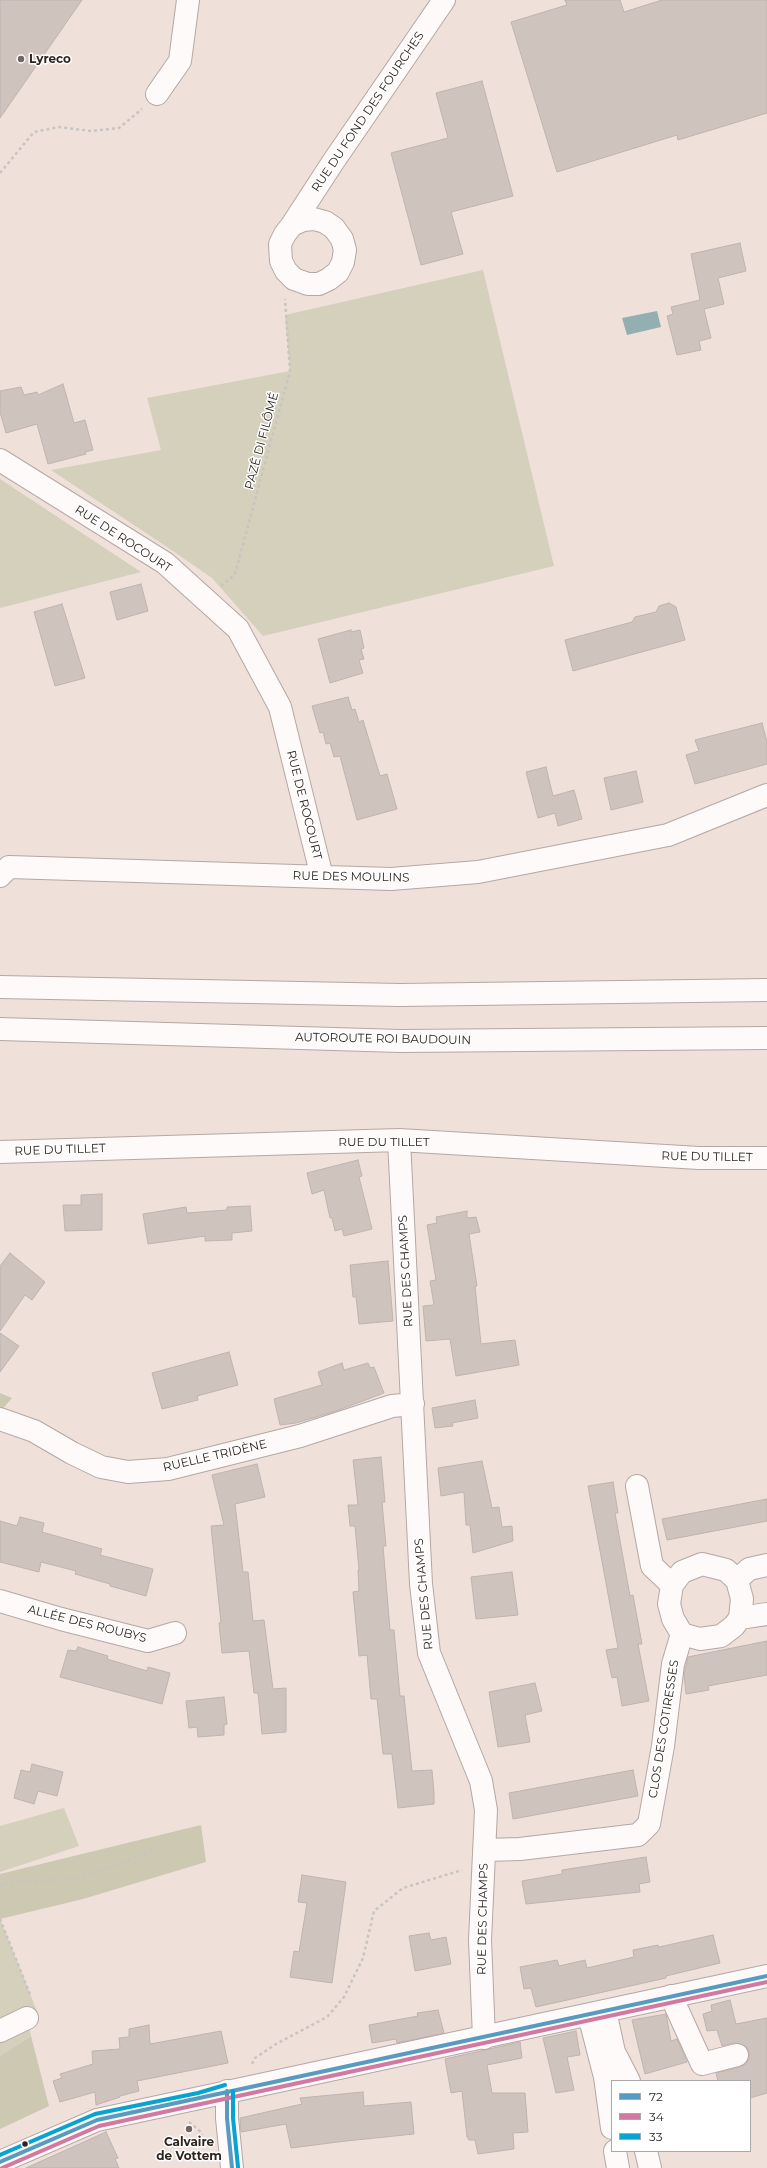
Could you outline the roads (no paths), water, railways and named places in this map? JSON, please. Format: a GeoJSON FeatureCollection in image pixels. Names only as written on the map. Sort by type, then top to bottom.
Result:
{"type":"FeatureCollection","features":[{"type":"Feature","properties":{"kind":"main road"},"geometry":{"type":"LineString","coordinates":[[157,94],[180,61],[188,0]]}},
{"type":"Feature","properties":{"kind":"main road","name":"RUE DU FOND DES FOURCHES"},"geometry":{"type":"LineString","coordinates":[[292,225],[303,220],[314,219],[325,222],[334,228],[342,239],[345,250],[343,262],[338,272],[330,279],[319,284],[308,284],[294,279],[286,271],[281,261],[280,244],[285,234],[333,162],[444,0]]}},
{"type":"Feature","properties":{"kind":"main road","name":"RUE DE ROCOURT"},"geometry":{"type":"LineString","coordinates":[[0,460],[164,564],[238,628],[280,707],[322,877]]}},
{"type":"Feature","properties":{"kind":"main road","name":"RUE DES MOULINS"},"geometry":{"type":"LineString","coordinates":[[0,876],[9,867],[391,879],[478,872],[668,835],[767,795]]}},
{"type":"Feature","properties":{"kind":"main road"},"geometry":{"type":"LineString","coordinates":[[0,987],[400,995],[767,990]]}},
{"type":"Feature","properties":{"kind":"main road","name":"AUTOROUTE ROI BAUDOUIN"},"geometry":{"type":"LineString","coordinates":[[0,1029],[400,1040],[767,1038]]}},
{"type":"Feature","properties":{"kind":"main road","name":"RUE DU TILLET"},"geometry":{"type":"LineString","coordinates":[[0,1152],[399,1140],[699,1158],[767,1158]]}},
{"type":"Feature","properties":{"kind":"main road","name":"RUE DES CHAMPS"},"geometry":{"type":"LineString","coordinates":[[399,1140],[421,1584],[429,1653],[481,1782],[486,1810],[480,1940],[484,2038]]}},
{"type":"Feature","properties":{"kind":"main road","name":"RUELLE TRIDÈNE"},"geometry":{"type":"LineString","coordinates":[[0,1419],[34,1430],[72,1453],[101,1467],[128,1472],[168,1469],[300,1436],[392,1406],[412,1404]]}},
{"type":"Feature","properties":{"kind":"main road"},"geometry":{"type":"LineString","coordinates":[[637,1486],[652,1566],[672,1585]]}},
{"type":"Feature","properties":{"kind":"main road"},"geometry":{"type":"LineString","coordinates":[[702,1564],[726,1570],[737,1580],[742,1599],[740,1618],[734,1626],[721,1636],[700,1639],[682,1634],[673,1619],[669,1604],[672,1585],[682,1572],[702,1564]]}},
{"type":"Feature","properties":{"kind":"main road"},"geometry":{"type":"LineString","coordinates":[[737,1580],[749,1569],[767,1564]]}},
{"type":"Feature","properties":{"kind":"main road","name":"ALLÉE DES ROUBYS"},"geometry":{"type":"LineString","coordinates":[[0,1601],[61,1619],[148,1641],[174,1633]]}},
{"type":"Feature","properties":{"kind":"main road"},"geometry":{"type":"LineString","coordinates":[[740,1618],[767,1614]]}},
{"type":"Feature","properties":{"kind":"main road","name":"CLOS DES COTIRESSES"},"geometry":{"type":"LineString","coordinates":[[484,1857],[520,1849],[638,1835],[649,1824],[663,1746],[673,1664],[682,1634]]}},
{"type":"Feature","properties":{"kind":"main road"},"geometry":{"type":"LineString","coordinates":[[0,2162],[97,2120],[199,2099],[249,2086],[484,2038],[767,1976]]}},
{"type":"Feature","properties":{"kind":"main road"},"geometry":{"type":"LineString","coordinates":[[671,1996],[702,2064],[737,2055]]}},
{"type":"Feature","properties":{"kind":"main road"},"geometry":{"type":"LineString","coordinates":[[597,2013],[628,2080]]}},
{"type":"Feature","properties":{"kind":"main road"},"geometry":{"type":"LineString","coordinates":[[597,2013],[611,2121]]}},
{"type":"Feature","properties":{"kind":"main road"},"geometry":{"type":"LineString","coordinates":[[0,2031],[26,2018]]}},
{"type":"Feature","properties":{"kind":"main road"},"geometry":{"type":"LineString","coordinates":[[227,2091],[227,2118],[232,2168]]}},
{"type":"Feature","properties":{"kind":"main road"},"geometry":{"type":"LineString","coordinates":[[615,2152],[618,2168]]}},
{"type":"Feature","properties":{"kind":"main road"},"geometry":{"type":"LineString","coordinates":[[646,2152],[650,2168]]}},
{"type":"Feature","properties":{"kind":"water"},"geometry":{"type":"Polygon","coordinates":[[[657,311],[661,327],[627,335],[622,318],[657,311]]]}},
{"type":"Feature","properties":{"kind":"place","name":"Lyreco"},"geometry":{"type":"Point","coordinates":[21,59]}},
{"type":"Feature","properties":{"kind":"place","name":"Calvaire de Vottem"},"geometry":{"type":"Point","coordinates":[189,2129]}}]}
